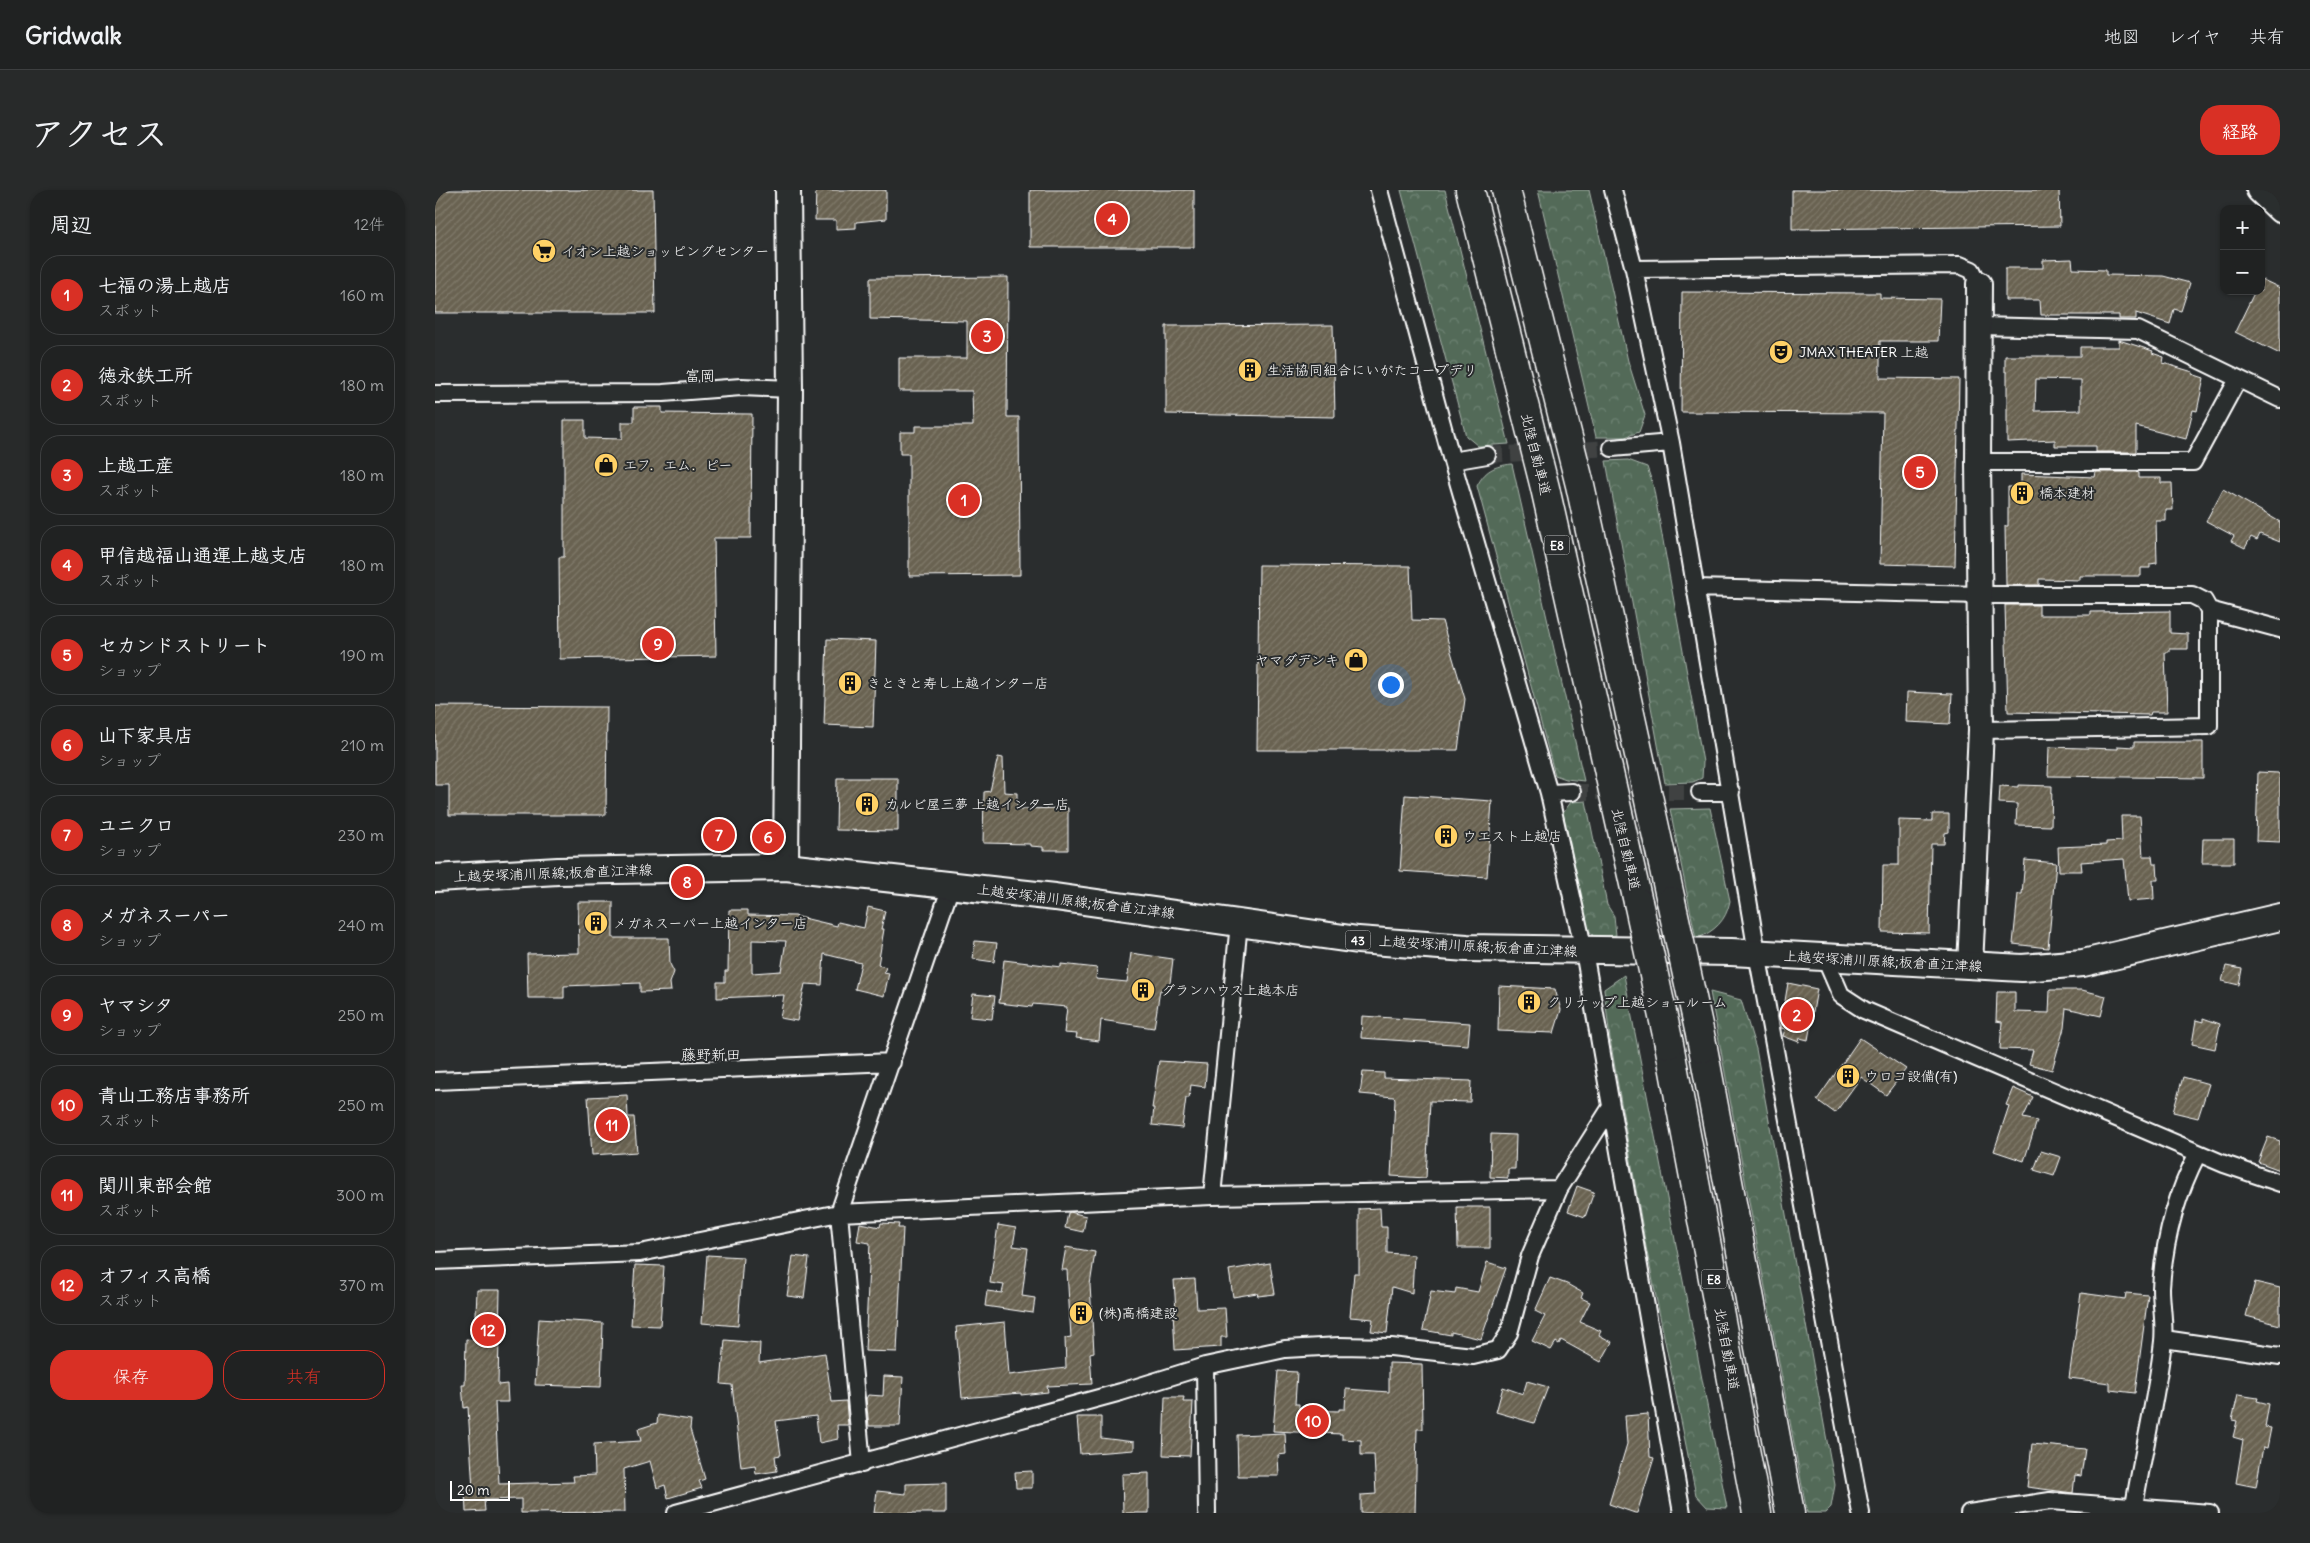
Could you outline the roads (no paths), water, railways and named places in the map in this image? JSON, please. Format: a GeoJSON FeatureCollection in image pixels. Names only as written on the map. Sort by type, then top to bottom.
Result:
{"type":"FeatureCollection","features":[{"type":"Feature","properties":{"kind":"highway","name":"北陸自動車道"},"geometry":{"type":"LineString","coordinates":[[1470,190],[1545,488],[1669,1044],[1757,1513]]}},
{"type":"Feature","properties":{"kind":"highway","name":"E8"},"geometry":{"type":"LineString","coordinates":[[1506,190],[1580,486],[1703,1048],[1790,1513]]}},
{"type":"Feature","properties":{"kind":"highway"},"geometry":{"type":"LineString","coordinates":[[1524,190],[1573,424],[1580,486]]}},
{"type":"Feature","properties":{"kind":"main road","name":"上越安塚浦川原線;板倉直江津線"},"geometry":{"type":"LineString","coordinates":[[435,878],[558,871],[786,867],[951,886],[1358,940],[1467,948],[1757,953],[2022,968],[2083,963],[2280,916]]}},
{"type":"Feature","properties":{"kind":"street"},"geometry":{"type":"LineString","coordinates":[[786,867],[789,389],[788,190]]}},
{"type":"Feature","properties":{"kind":"street"},"geometry":{"type":"LineString","coordinates":[[1379,190],[1452,461],[1549,792],[1584,950],[1682,1513]]}},
{"type":"Feature","properties":{"kind":"street"},"geometry":{"type":"LineString","coordinates":[[1613,190],[1634,269],[1671,443],[1757,953],[1861,1513]]}},
{"type":"Feature","properties":{"kind":"street"},"geometry":{"type":"LineString","coordinates":[[2259,190],[2280,210]]}},
{"type":"Feature","properties":{"kind":"street"},"geometry":{"type":"LineString","coordinates":[[1634,269],[1960,265],[1972,270],[1979,284],[1978,462],[1981,595],[1981,730],[1970,966]]}},
{"type":"Feature","properties":{"kind":"street"},"geometry":{"type":"LineString","coordinates":[[1980,326],[2138,330],[2280,398]]}},
{"type":"Feature","properties":{"kind":"street"},"geometry":{"type":"LineString","coordinates":[[1978,462],[2193,462],[2238,378]]}},
{"type":"Feature","properties":{"kind":"street"},"geometry":{"type":"LineString","coordinates":[[435,394],[663,393],[741,387],[789,389]]}},
{"type":"Feature","properties":{"kind":"street"},"geometry":{"type":"LineString","coordinates":[[1612,448],[1671,443]]}},
{"type":"Feature","properties":{"kind":"street"},"geometry":{"type":"LineString","coordinates":[[1452,461],[1487,455]]}},
{"type":"Feature","properties":{"kind":"street"},"geometry":{"type":"LineString","coordinates":[[1695,588],[1981,595],[2192,595],[2204,601],[2209,610],[2209,726],[1981,730]]}},
{"type":"Feature","properties":{"kind":"street"},"geometry":{"type":"LineString","coordinates":[[2209,610],[2280,629]]}},
{"type":"Feature","properties":{"kind":"street"},"geometry":{"type":"LineString","coordinates":[[1549,792],[1572,792]]}},
{"type":"Feature","properties":{"kind":"street"},"geometry":{"type":"LineString","coordinates":[[1700,792],[1731,792]]}},
{"type":"Feature","properties":{"kind":"street"},"geometry":{"type":"LineString","coordinates":[[862,1464],[839,1213],[951,886]]}},
{"type":"Feature","properties":{"kind":"street"},"geometry":{"type":"LineString","coordinates":[[1212,1196],[1239,923]]}},
{"type":"Feature","properties":{"kind":"street"},"geometry":{"type":"LineString","coordinates":[[1825,958],[1841,995],[1864,1010],[2198,1153],[2280,1183]]}},
{"type":"Feature","properties":{"kind":"street"},"geometry":{"type":"LineString","coordinates":[[435,1081],[892,1062]]}},
{"type":"Feature","properties":{"kind":"street"},"geometry":{"type":"LineString","coordinates":[[676,1513],[862,1464],[1121,1392],[1205,1366],[1285,1349],[1339,1346],[1391,1347],[1473,1356],[1498,1350],[1509,1333],[1530,1256],[1559,1189],[1611,1107]]}},
{"type":"Feature","properties":{"kind":"street"},"geometry":{"type":"LineString","coordinates":[[2134,1506],[2164,1339],[2161,1289],[2165,1254],[2172,1216],[2184,1180],[2198,1153]]}},
{"type":"Feature","properties":{"kind":"street"},"geometry":{"type":"LineString","coordinates":[[435,1261],[640,1253],[839,1213],[1212,1196],[1559,1189]]}},
{"type":"Feature","properties":{"kind":"street"},"geometry":{"type":"LineString","coordinates":[[2164,1339],[2280,1356]]}},
{"type":"Feature","properties":{"kind":"street"},"geometry":{"type":"LineString","coordinates":[[1205,1366],[1207,1513]]}},
{"type":"Feature","properties":{"kind":"street"},"geometry":{"type":"LineString","coordinates":[[1969,1513],[2050,1501],[2209,1513]]}},
{"type":"Feature","properties":{"kind":"tunnel"},"geometry":{"type":"LineString","coordinates":[[1487,455],[1612,448]]}},
{"type":"Feature","properties":{"kind":"tunnel"},"geometry":{"type":"LineString","coordinates":[[1572,792],[1700,792]]}},
{"type":"Feature","properties":{"kind":"place","name":"甲信越福山通運上越支店"},"geometry":{"type":"Point","coordinates":[1112,219]}},
{"type":"Feature","properties":{"kind":"place","name":"イオン上越ショッピングセンター"},"geometry":{"type":"Point","coordinates":[544,251]}},
{"type":"Feature","properties":{"kind":"place","name":"上越工産"},"geometry":{"type":"Point","coordinates":[987,336]}},
{"type":"Feature","properties":{"kind":"place","name":"JMAX THEATER 上越"},"geometry":{"type":"Point","coordinates":[1781,352]}},
{"type":"Feature","properties":{"kind":"place","name":"生活協同組合にいがたコープデリ"},"geometry":{"type":"Point","coordinates":[1250,370]}},
{"type":"Feature","properties":{"kind":"place","name":"エフ．エム．ピー"},"geometry":{"type":"Point","coordinates":[606,465]}},
{"type":"Feature","properties":{"kind":"place","name":"セカンドストリート"},"geometry":{"type":"Point","coordinates":[1920,472]}},
{"type":"Feature","properties":{"kind":"place","name":"橋本建材"},"geometry":{"type":"Point","coordinates":[2022,493]}},
{"type":"Feature","properties":{"kind":"place","name":"七福の湯上越店"},"geometry":{"type":"Point","coordinates":[964,500]}},
{"type":"Feature","properties":{"kind":"place","name":"ヤマシタ"},"geometry":{"type":"Point","coordinates":[658,644]}},
{"type":"Feature","properties":{"kind":"place","name":"ヤマダデンキ"},"geometry":{"type":"Point","coordinates":[1356,660]}},
{"type":"Feature","properties":{"kind":"place","name":"きときと寿し上越インター店"},"geometry":{"type":"Point","coordinates":[850,683]}},
{"type":"Feature","properties":{"kind":"place","name":"カルビ屋三夢 上越インター店"},"geometry":{"type":"Point","coordinates":[867,804]}},
{"type":"Feature","properties":{"kind":"place","name":"ユニクロ"},"geometry":{"type":"Point","coordinates":[719,835]}},
{"type":"Feature","properties":{"kind":"place","name":"ウエスト上越店"},"geometry":{"type":"Point","coordinates":[1446,836]}},
{"type":"Feature","properties":{"kind":"place","name":"山下家具店"},"geometry":{"type":"Point","coordinates":[768,837]}},
{"type":"Feature","properties":{"kind":"place","name":"メガネスーパー"},"geometry":{"type":"Point","coordinates":[687,882]}},
{"type":"Feature","properties":{"kind":"place","name":"メガネスーパー上越インター店"},"geometry":{"type":"Point","coordinates":[596,923]}},
{"type":"Feature","properties":{"kind":"place","name":"グランハウス上越本店"},"geometry":{"type":"Point","coordinates":[1143,990]}},
{"type":"Feature","properties":{"kind":"place","name":"クリナップ上越ショールーム"},"geometry":{"type":"Point","coordinates":[1529,1002]}},
{"type":"Feature","properties":{"kind":"place","name":"徳永鉄工所"},"geometry":{"type":"Point","coordinates":[1797,1015]}},
{"type":"Feature","properties":{"kind":"place","name":"ウロコ設備(有)"},"geometry":{"type":"Point","coordinates":[1848,1076]}},
{"type":"Feature","properties":{"kind":"place","name":"関川東部会館"},"geometry":{"type":"Point","coordinates":[612,1125]}},
{"type":"Feature","properties":{"kind":"place","name":"(株)高橋建設"},"geometry":{"type":"Point","coordinates":[1081,1313]}},
{"type":"Feature","properties":{"kind":"place","name":"オフィス高橋"},"geometry":{"type":"Point","coordinates":[488,1330]}},
{"type":"Feature","properties":{"kind":"place","name":"青山工務店事務所"},"geometry":{"type":"Point","coordinates":[1313,1421]}},
{"type":"Feature","properties":{"kind":"district","name":"富岡"},"geometry":{"type":"Point","coordinates":[700,375]}},
{"type":"Feature","properties":{"kind":"district","name":"藤野新田"},"geometry":{"type":"Point","coordinates":[711,1054]}}]}
